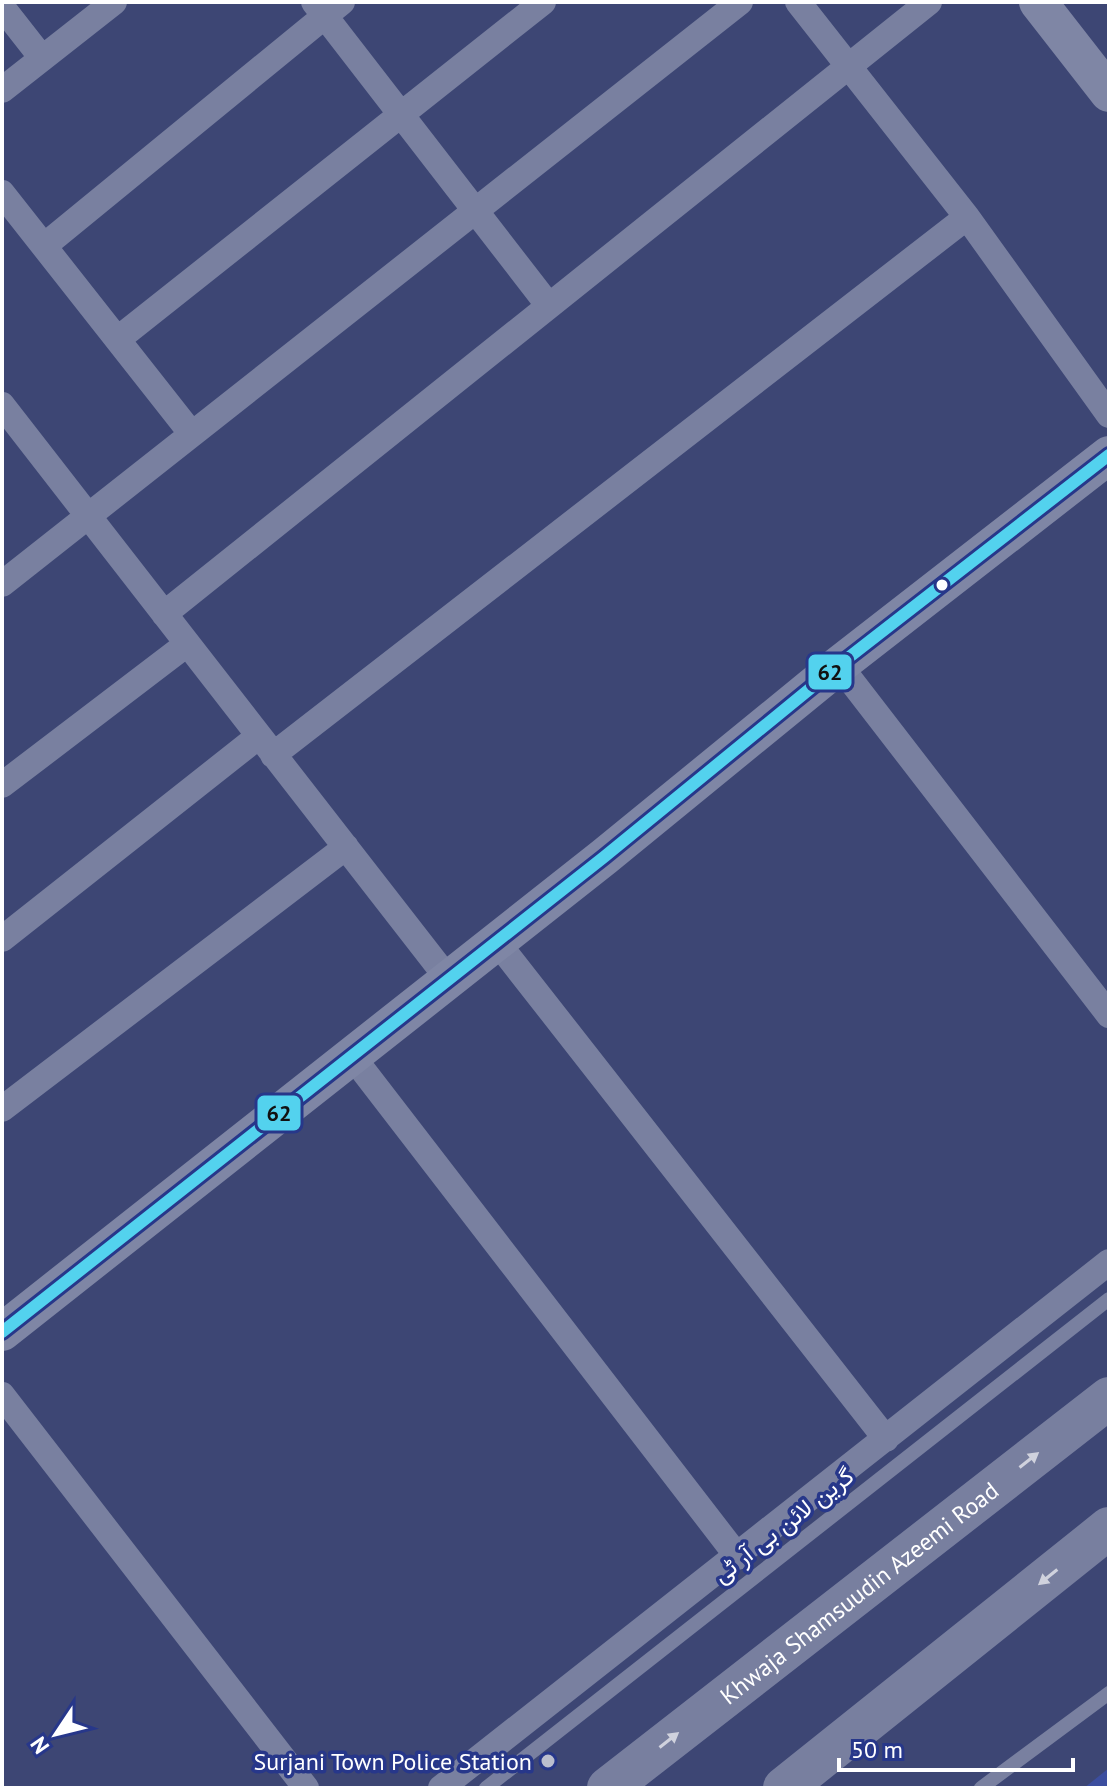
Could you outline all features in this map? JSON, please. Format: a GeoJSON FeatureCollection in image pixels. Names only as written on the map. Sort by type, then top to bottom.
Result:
{"type":"FeatureCollection","features":[{"type":"Feature","properties":{"kind":"main road","name":"Khwaja Shamsuudin Azeemi Road"},"geometry":{"type":"LineString","coordinates":[[608,1788],[1109,1398]]}},
{"type":"Feature","properties":{"kind":"main road"},"geometry":{"type":"LineString","coordinates":[[784,1788],[1109,1528]]}},
{"type":"Feature","properties":{"kind":"street"},"geometry":{"type":"LineString","coordinates":[[2,90],[114,2]]}},
{"type":"Feature","properties":{"kind":"street"},"geometry":{"type":"LineString","coordinates":[[118,339],[543,2]]}},
{"type":"Feature","properties":{"kind":"street"},"geometry":{"type":"LineString","coordinates":[[2,584],[740,2]]}},
{"type":"Feature","properties":{"kind":"street"},"geometry":{"type":"LineString","coordinates":[[798,2],[967,217],[1109,415]]}},
{"type":"Feature","properties":{"kind":"street"},"geometry":{"type":"LineString","coordinates":[[164,614],[929,2]]}},
{"type":"Feature","properties":{"kind":"street"},"geometry":{"type":"LineString","coordinates":[[1038,2],[1109,93]]}},
{"type":"Feature","properties":{"kind":"street"},"geometry":{"type":"LineString","coordinates":[[2,7],[42,58]]}},
{"type":"Feature","properties":{"kind":"street"},"geometry":{"type":"LineString","coordinates":[[44,246],[327,7],[401,115],[549,306]]}},
{"type":"Feature","properties":{"kind":"street"},"geometry":{"type":"LineString","coordinates":[[2,193],[191,433]]}},
{"type":"Feature","properties":{"kind":"street"},"geometry":{"type":"LineString","coordinates":[[2,939],[266,746],[967,217]]}},
{"type":"Feature","properties":{"kind":"street"},"geometry":{"type":"LineString","coordinates":[[5,414],[449,980]]}},
{"type":"Feature","properties":{"kind":"street"},"geometry":{"type":"LineString","coordinates":[[2,1332],[497,942],[839,665],[1109,455]]}},
{"type":"Feature","properties":{"kind":"street"},"geometry":{"type":"LineString","coordinates":[[2,785],[187,644]]}},
{"type":"Feature","properties":{"kind":"street"},"geometry":{"type":"LineString","coordinates":[[839,665],[1109,1015]]}},
{"type":"Feature","properties":{"kind":"street"},"geometry":{"type":"LineString","coordinates":[[2,1109],[346,847]]}},
{"type":"Feature","properties":{"kind":"street"},"geometry":{"type":"LineString","coordinates":[[497,942],[886,1439]]}},
{"type":"Feature","properties":{"kind":"street"},"geometry":{"type":"LineString","coordinates":[[352,1056],[738,1557]]}},
{"type":"Feature","properties":{"kind":"street"},"geometry":{"type":"LineString","coordinates":[[441,1788],[1109,1262]]}},
{"type":"Feature","properties":{"kind":"street"},"geometry":{"type":"LineString","coordinates":[[2,1395],[306,1788]]}},
{"type":"Feature","properties":{"kind":"lane","name":"گرین لائن بی آر ٹی"},"geometry":{"type":"LineString","coordinates":[[486,1788],[1109,1299]]}},
{"type":"Feature","properties":{"kind":"lane"},"geometry":{"type":"LineString","coordinates":[[981,1788],[1109,1693]]}},
{"type":"Feature","properties":{"kind":"shaded area"},"geometry":{"type":"Polygon","coordinates":[[[1109,1768],[1109,1788],[1084,1788],[1109,1768]]]}},
{"type":"Feature","properties":{"kind":"transit line","name":"62"},"geometry":{"type":"LineString","coordinates":[[2,1332],[604,857],[839,665],[1109,455]]}},
{"type":"Feature","properties":{"kind":"place","name":"Surjani Town Police Station"},"geometry":{"type":"Point","coordinates":[548,1761]}}]}
